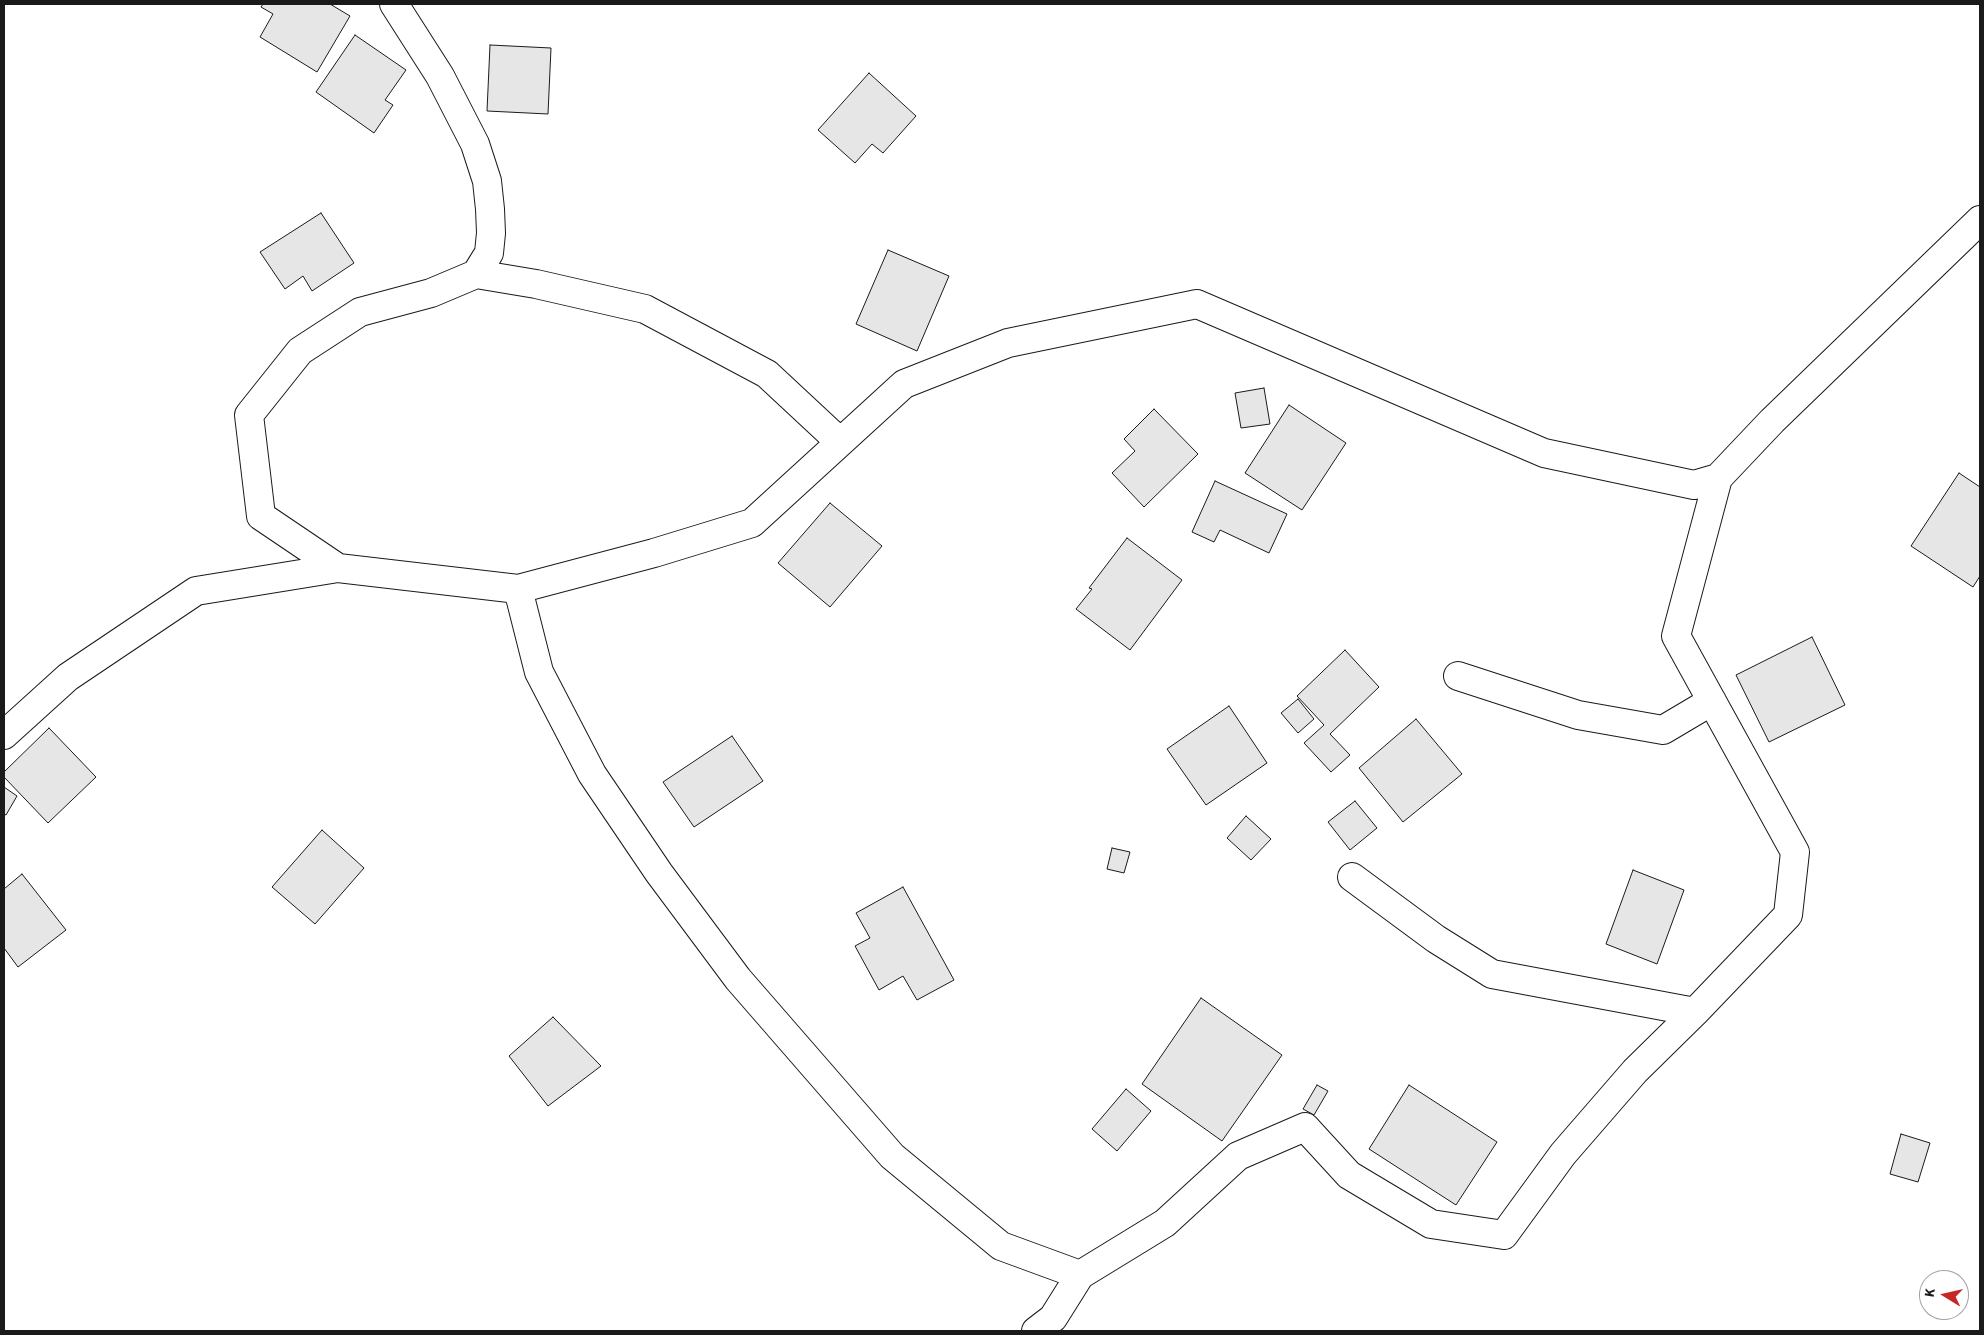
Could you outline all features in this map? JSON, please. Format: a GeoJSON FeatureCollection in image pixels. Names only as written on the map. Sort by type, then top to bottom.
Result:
{"type":"FeatureCollection","features":[{"type":"Feature","properties":{"kind":"street"},"geometry":{"type":"LineString","coordinates":[[394,4],[440,76],[475,144],[486,182],[491,233],[489,253],[476,274]]}},
{"type":"Feature","properties":{"kind":"street"},"geometry":{"type":"LineString","coordinates":[[1036,1331],[1053,1318],[1080,1275],[1164,1223],[1238,1156],[1305,1127],[1349,1175],[1431,1224],[1504,1235],[1563,1154],[1634,1071],[1695,1012],[1788,915],[1795,852],[1676,636],[1718,478],[1772,421],[1980,220]]}},
{"type":"Feature","properties":{"kind":"street"},"geometry":{"type":"LineString","coordinates":[[338,568],[262,516],[249,415],[300,352],[360,312],[431,293],[476,274],[536,284],[645,309],[767,374],[840,442]]}},
{"type":"Feature","properties":{"kind":"street"},"geometry":{"type":"LineString","coordinates":[[4,735],[68,677],[196,591],[338,568],[518,589],[654,553],[752,523],[904,384],[1008,344],[1197,304],[1544,453],[1694,485],[1718,478]]}},
{"type":"Feature","properties":{"kind":"street"},"geometry":{"type":"LineString","coordinates":[[518,589],[539,672],[592,774],[659,873],[738,980],[892,1156],[1001,1246],[1080,1275]]}},
{"type":"Feature","properties":{"kind":"street"},"geometry":{"type":"LineString","coordinates":[[1458,676],[1578,714],[1663,730],[1712,701]]}},
{"type":"Feature","properties":{"kind":"street"},"geometry":{"type":"LineString","coordinates":[[1352,877],[1436,939],[1492,974],[1695,1012]]}},
{"type":"Feature","properties":{"kind":"building"},"geometry":{"type":"Polygon","coordinates":[[[263,4],[330,4],[350,16],[317,72],[260,37],[273,14],[261,7],[263,4]]]}},
{"type":"Feature","properties":{"kind":"building"},"geometry":{"type":"Polygon","coordinates":[[[355,35],[406,70],[385,100],[393,105],[374,133],[316,92],[355,35]]]}},
{"type":"Feature","properties":{"kind":"building"},"geometry":{"type":"Polygon","coordinates":[[[490,45],[551,48],[548,114],[487,111],[490,45]]]}},
{"type":"Feature","properties":{"kind":"building"},"geometry":{"type":"Polygon","coordinates":[[[869,73],[916,116],[883,153],[872,144],[855,163],[818,130],[869,73]]]}},
{"type":"Feature","properties":{"kind":"building"},"geometry":{"type":"Polygon","coordinates":[[[321,213],[354,263],[312,291],[303,276],[285,289],[260,252],[321,213]]]}},
{"type":"Feature","properties":{"kind":"building"},"geometry":{"type":"Polygon","coordinates":[[[888,250],[949,276],[917,351],[856,324],[888,250]]]}},
{"type":"Feature","properties":{"kind":"building"},"geometry":{"type":"Polygon","coordinates":[[[1264,388],[1270,424],[1241,428],[1235,393],[1264,388]]]}},
{"type":"Feature","properties":{"kind":"building"},"geometry":{"type":"Polygon","coordinates":[[[1289,405],[1346,443],[1302,510],[1245,473],[1289,405]]]}},
{"type":"Feature","properties":{"kind":"building"},"geometry":{"type":"Polygon","coordinates":[[[1154,409],[1198,454],[1144,507],[1112,473],[1135,451],[1124,439],[1154,409]]]}},
{"type":"Feature","properties":{"kind":"building"},"geometry":{"type":"Polygon","coordinates":[[[1959,473],[1980,487],[1980,576],[1973,587],[1911,546],[1959,473]]]}},
{"type":"Feature","properties":{"kind":"building"},"geometry":{"type":"Polygon","coordinates":[[[1215,481],[1287,514],[1269,553],[1220,530],[1214,542],[1192,532],[1215,481]]]}},
{"type":"Feature","properties":{"kind":"building"},"geometry":{"type":"Polygon","coordinates":[[[830,503],[882,546],[830,607],[778,563],[830,503]]]}},
{"type":"Feature","properties":{"kind":"building"},"geometry":{"type":"Polygon","coordinates":[[[1127,538],[1182,580],[1130,650],[1076,609],[1092,589],[1089,588],[1127,538]]]}},
{"type":"Feature","properties":{"kind":"building"},"geometry":{"type":"Polygon","coordinates":[[[1812,637],[1845,705],[1769,742],[1736,675],[1812,637]]]}},
{"type":"Feature","properties":{"kind":"building"},"geometry":{"type":"Polygon","coordinates":[[[1345,650],[1379,687],[1330,734],[1350,755],[1331,772],[1304,743],[1324,725],[1297,696],[1345,650]]]}},
{"type":"Feature","properties":{"kind":"building"},"geometry":{"type":"Polygon","coordinates":[[[1298,699],[1314,719],[1298,733],[1281,713],[1298,699]]]}},
{"type":"Feature","properties":{"kind":"building"},"geometry":{"type":"Polygon","coordinates":[[[1229,706],[1267,763],[1206,805],[1167,749],[1229,706]]]}},
{"type":"Feature","properties":{"kind":"building"},"geometry":{"type":"Polygon","coordinates":[[[1416,719],[1462,774],[1403,822],[1359,768],[1416,719]]]}},
{"type":"Feature","properties":{"kind":"building"},"geometry":{"type":"Polygon","coordinates":[[[49,728],[96,777],[48,823],[4,777],[4,772],[49,728]]]}},
{"type":"Feature","properties":{"kind":"building"},"geometry":{"type":"Polygon","coordinates":[[[732,736],[763,781],[694,827],[663,782],[732,736]]]}},
{"type":"Feature","properties":{"kind":"building"},"geometry":{"type":"Polygon","coordinates":[[[4,787],[17,796],[6,815],[4,814],[4,787]]]}},
{"type":"Feature","properties":{"kind":"building"},"geometry":{"type":"Polygon","coordinates":[[[1355,801],[1377,828],[1350,850],[1328,822],[1355,801]]]}},
{"type":"Feature","properties":{"kind":"building"},"geometry":{"type":"Polygon","coordinates":[[[1246,816],[1271,839],[1251,860],[1227,838],[1246,816]]]}},
{"type":"Feature","properties":{"kind":"building"},"geometry":{"type":"Polygon","coordinates":[[[322,830],[364,868],[315,924],[272,887],[322,830]]]}},
{"type":"Feature","properties":{"kind":"building"},"geometry":{"type":"Polygon","coordinates":[[[1112,848],[1130,852],[1124,873],[1107,869],[1112,848]]]}},
{"type":"Feature","properties":{"kind":"building"},"geometry":{"type":"Polygon","coordinates":[[[1633,870],[1684,890],[1657,964],[1606,944],[1633,870]]]}},
{"type":"Feature","properties":{"kind":"building"},"geometry":{"type":"Polygon","coordinates":[[[22,874],[66,930],[18,967],[4,948],[4,889],[22,874]]]}},
{"type":"Feature","properties":{"kind":"building"},"geometry":{"type":"Polygon","coordinates":[[[903,887],[954,980],[917,1000],[903,976],[879,990],[855,946],[870,938],[856,913],[903,887]]]}},
{"type":"Feature","properties":{"kind":"building"},"geometry":{"type":"Polygon","coordinates":[[[1201,998],[1282,1055],[1222,1141],[1142,1084],[1201,998]]]}},
{"type":"Feature","properties":{"kind":"building"},"geometry":{"type":"Polygon","coordinates":[[[553,1017],[601,1066],[548,1106],[509,1056],[553,1017]]]}},
{"type":"Feature","properties":{"kind":"building"},"geometry":{"type":"Polygon","coordinates":[[[1317,1085],[1328,1091],[1314,1115],[1303,1109],[1317,1085]]]}},
{"type":"Feature","properties":{"kind":"building"},"geometry":{"type":"Polygon","coordinates":[[[1409,1085],[1497,1142],[1456,1205],[1369,1149],[1409,1085]]]}},
{"type":"Feature","properties":{"kind":"building"},"geometry":{"type":"Polygon","coordinates":[[[1126,1089],[1151,1111],[1117,1151],[1092,1129],[1126,1089]]]}},
{"type":"Feature","properties":{"kind":"building"},"geometry":{"type":"Polygon","coordinates":[[[1901,1134],[1930,1143],[1918,1182],[1890,1174],[1901,1134]]]}}]}
